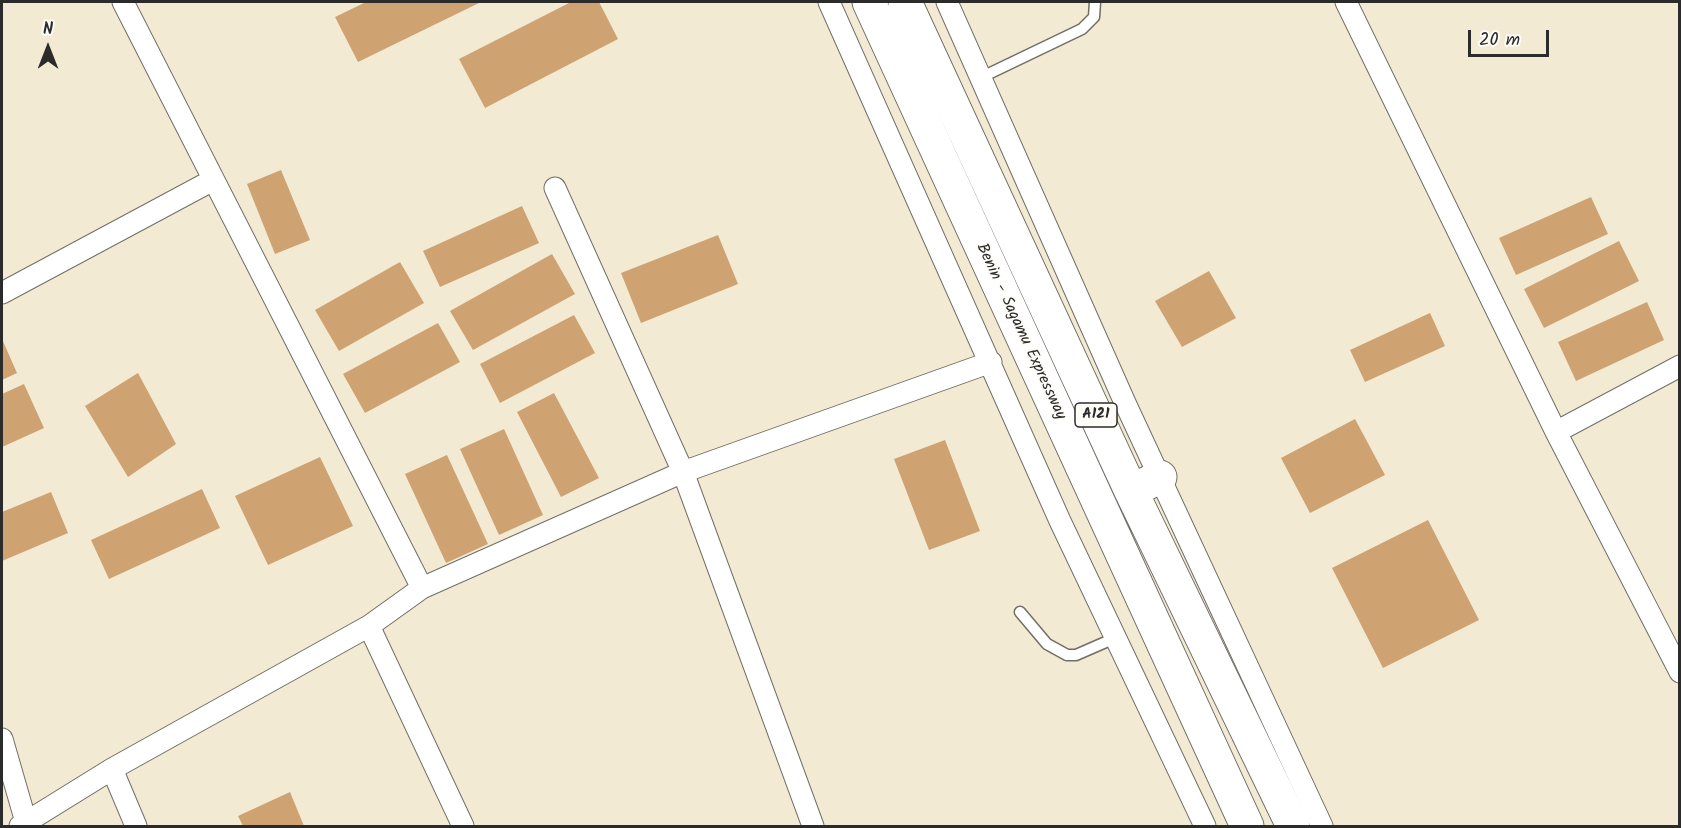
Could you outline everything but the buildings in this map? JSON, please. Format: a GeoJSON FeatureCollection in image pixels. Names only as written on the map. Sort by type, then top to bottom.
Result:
{"type":"FeatureCollection","features":[{"type":"Feature","properties":{"kind":"highway","name":"Benin - Sagamu Expressway"},"geometry":{"type":"LineString","coordinates":[[869,2],[1247,826]]}},
{"type":"Feature","properties":{"kind":"highway","name":"A121"},"geometry":{"type":"LineString","coordinates":[[905,2],[1145,484],[1293,826]]}},
{"type":"Feature","properties":{"kind":"street"},"geometry":{"type":"LineString","coordinates":[[123,2],[422,588]]}},
{"type":"Feature","properties":{"kind":"street"},"geometry":{"type":"LineString","coordinates":[[829,2],[1115,638],[1205,826]]}},
{"type":"Feature","properties":{"kind":"street"},"geometry":{"type":"LineString","coordinates":[[947,2],[982,77],[1145,484],[1322,826]]}},
{"type":"Feature","properties":{"kind":"street"},"geometry":{"type":"LineString","coordinates":[[1346,2],[1556,432],[1680,672]]}},
{"type":"Feature","properties":{"kind":"street"},"geometry":{"type":"LineString","coordinates":[[2,293],[213,180]]}},
{"type":"Feature","properties":{"kind":"street"},"geometry":{"type":"LineString","coordinates":[[555,188],[683,472],[813,826]]}},
{"type":"Feature","properties":{"kind":"street"},"geometry":{"type":"LineString","coordinates":[[2,739],[23,824],[111,769],[369,626],[422,588],[683,472],[991,363]]}},
{"type":"Feature","properties":{"kind":"street"},"geometry":{"type":"LineString","coordinates":[[1556,432],[1680,366]]}},
{"type":"Feature","properties":{"kind":"street"},"geometry":{"type":"LineString","coordinates":[[369,626],[463,826]]}},
{"type":"Feature","properties":{"kind":"street"},"geometry":{"type":"LineString","coordinates":[[111,769],[136,826]]}},
{"type":"Feature","properties":{"kind":"lane"},"geometry":{"type":"LineString","coordinates":[[982,77],[1083,29],[1095,17],[1095,2]]}},
{"type":"Feature","properties":{"kind":"lane"},"geometry":{"type":"LineString","coordinates":[[1020,612],[1047,644],[1067,655],[1076,655],[1115,638]]}}]}
